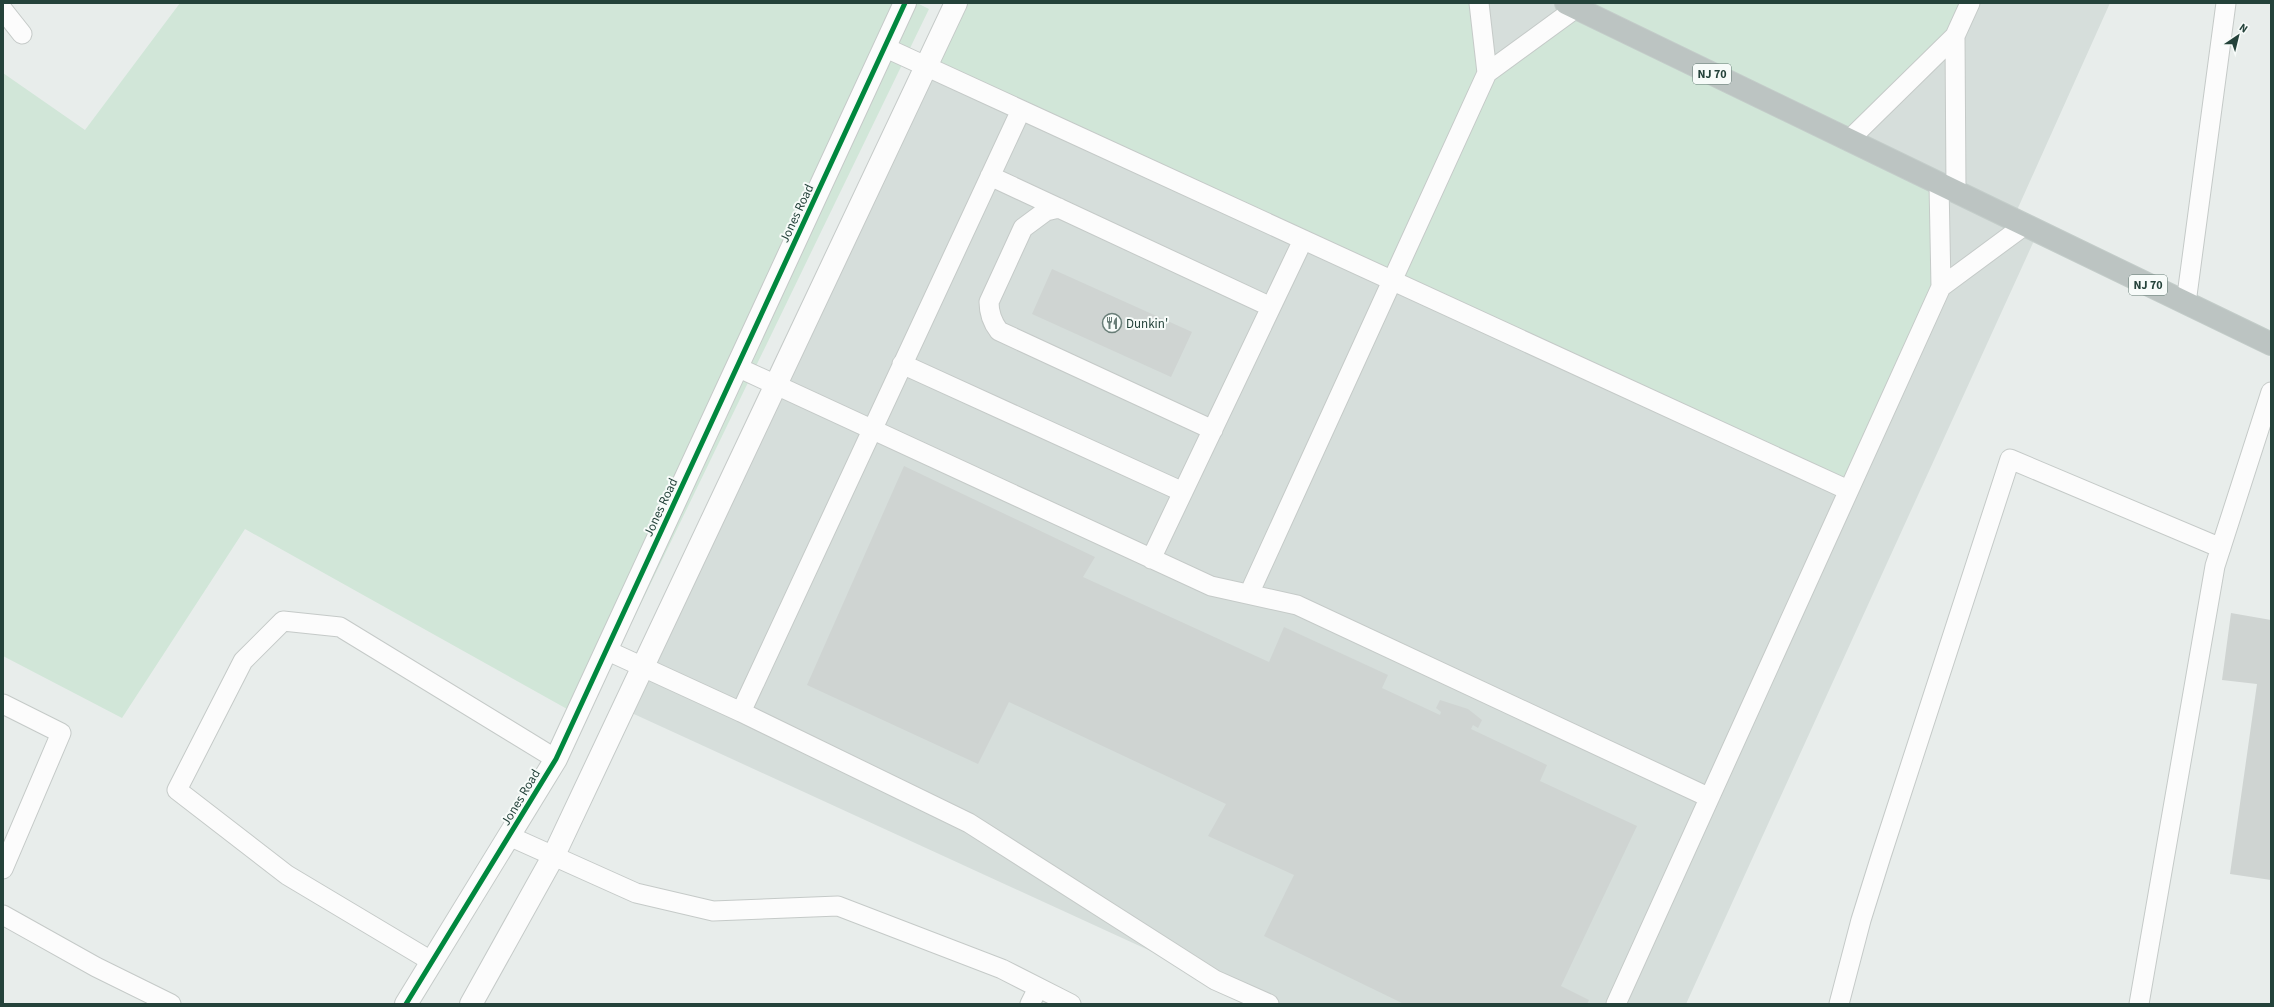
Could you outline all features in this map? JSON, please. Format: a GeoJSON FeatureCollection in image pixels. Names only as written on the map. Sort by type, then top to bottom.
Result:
{"type":"FeatureCollection","features":[{"type":"Feature","properties":{"kind":"highway","name":"NJ 70"},"geometry":{"type":"LineString","coordinates":[[1571,5],[2271,344]]}},
{"type":"Feature","properties":{"kind":"street","name":"Jones Road"},"geometry":{"type":"LineString","coordinates":[[406,1004],[556,759],[904,3]]}},
{"type":"Feature","properties":{"kind":"street"},"geometry":{"type":"LineString","coordinates":[[471,1004],[554,855],[956,3]]}},
{"type":"Feature","properties":{"kind":"lane"},"geometry":{"type":"LineString","coordinates":[[1479,3],[1487,73]]}},
{"type":"Feature","properties":{"kind":"lane"},"geometry":{"type":"LineString","coordinates":[[1849,140],[1955,36],[1970,3]]}},
{"type":"Feature","properties":{"kind":"lane"},"geometry":{"type":"LineString","coordinates":[[2186,303],[2226,3]]}},
{"type":"Feature","properties":{"kind":"lane"},"geometry":{"type":"LineString","coordinates":[[1249,594],[1487,73],[1571,5]]}},
{"type":"Feature","properties":{"kind":"lane"},"geometry":{"type":"LineString","coordinates":[[3,10],[22,34]]}},
{"type":"Feature","properties":{"kind":"lane"},"geometry":{"type":"LineString","coordinates":[[1616,1004],[1708,797],[1941,287],[1955,36]]}},
{"type":"Feature","properties":{"kind":"lane"},"geometry":{"type":"LineString","coordinates":[[884,47],[1848,490]]}},
{"type":"Feature","properties":{"kind":"lane"},"geometry":{"type":"LineString","coordinates":[[741,712],[1021,110]]}},
{"type":"Feature","properties":{"kind":"lane"},"geometry":{"type":"LineString","coordinates":[[990,176],[1271,307]]}},
{"type":"Feature","properties":{"kind":"lane"},"geometry":{"type":"LineString","coordinates":[[1060,208],[1046,211],[1023,228],[989,302],[989,313],[993,323],[999,331],[1213,430]]}},
{"type":"Feature","properties":{"kind":"lane"},"geometry":{"type":"LineString","coordinates":[[1941,287],[2025,225]]}},
{"type":"Feature","properties":{"kind":"lane"},"geometry":{"type":"LineString","coordinates":[[1151,559],[1303,240]]}},
{"type":"Feature","properties":{"kind":"lane"},"geometry":{"type":"LineString","coordinates":[[902,364],[1183,492]]}},
{"type":"Feature","properties":{"kind":"lane"},"geometry":{"type":"LineString","coordinates":[[736,367],[1211,586],[1297,605],[1708,797]]}},
{"type":"Feature","properties":{"kind":"lane"},"geometry":{"type":"LineString","coordinates":[[2139,1004],[2187,720],[2215,566],[2271,392]]}},
{"type":"Feature","properties":{"kind":"lane"},"geometry":{"type":"LineString","coordinates":[[1839,1004],[1866,906],[2010,459],[2221,548]]}},
{"type":"Feature","properties":{"kind":"lane"},"geometry":{"type":"LineString","coordinates":[[431,961],[287,875],[177,790],[243,661],[283,621],[340,628],[556,759]]}},
{"type":"Feature","properties":{"kind":"lane"},"geometry":{"type":"LineString","coordinates":[[606,650],[741,712],[969,823],[1215,980],[1269,1004]]}},
{"type":"Feature","properties":{"kind":"lane"},"geometry":{"type":"LineString","coordinates":[[3,704],[61,733],[3,869]]}},
{"type":"Feature","properties":{"kind":"lane"},"geometry":{"type":"LineString","coordinates":[[509,836],[636,893],[713,911],[838,906],[1002,969],[1034,996],[1071,1004]]}},
{"type":"Feature","properties":{"kind":"lane"},"geometry":{"type":"LineString","coordinates":[[3,915],[96,967],[171,1004]]}},
{"type":"Feature","properties":{"kind":"shaded area"},"geometry":{"type":"Polygon","coordinates":[[[956,3],[2110,3],[2013,219],[2038,232],[1686,1004],[1266,1004],[623,709],[956,3]]]}},
{"type":"Feature","properties":{"kind":"green space"},"geometry":{"type":"Polygon","coordinates":[[[180,3],[917,3],[929,9],[585,719],[245,529],[122,718],[3,656],[3,73],[85,130],[180,3]]]}},
{"type":"Feature","properties":{"kind":"green space"},"geometry":{"type":"Polygon","coordinates":[[[956,3],[1479,3],[1487,73],[1566,3],[1970,3],[1955,36],[1850,140],[1939,184],[1941,287],[1848,490],[926,66],[956,3]]]}},
{"type":"Feature","properties":{"kind":"building","name":"Dunkin'"},"geometry":{"type":"Polygon","coordinates":[[[1052,269],[1192,332],[1171,377],[1032,314],[1052,269]]]}},
{"type":"Feature","properties":{"kind":"building"},"geometry":{"type":"Polygon","coordinates":[[[904,466],[1095,557],[1083,577],[1269,662],[1284,627],[1388,675],[1382,688],[1440,715],[1441,712],[1436,708],[1440,700],[1468,709],[1482,720],[1478,728],[1473,725],[1471,729],[1547,765],[1540,781],[1637,826],[1561,986],[1589,1000],[1587,1004],[1404,1004],[1264,936],[1294,875],[1208,836],[1226,804],[1009,702],[978,764],[807,685],[904,466]]]}},
{"type":"Feature","properties":{"kind":"building"},"geometry":{"type":"Polygon","coordinates":[[[2231,613],[2271,620],[2271,880],[2230,874],[2257,684],[2222,680],[2231,613]]]}},
{"type":"Feature","properties":{"kind":"cycle path"},"geometry":{"type":"LineString","coordinates":[[406,1004],[556,759],[905,3]]}},
{"type":"Feature","properties":{"kind":"place","name":"Dunkin'"},"geometry":{"type":"Point","coordinates":[1112,323]}}]}
